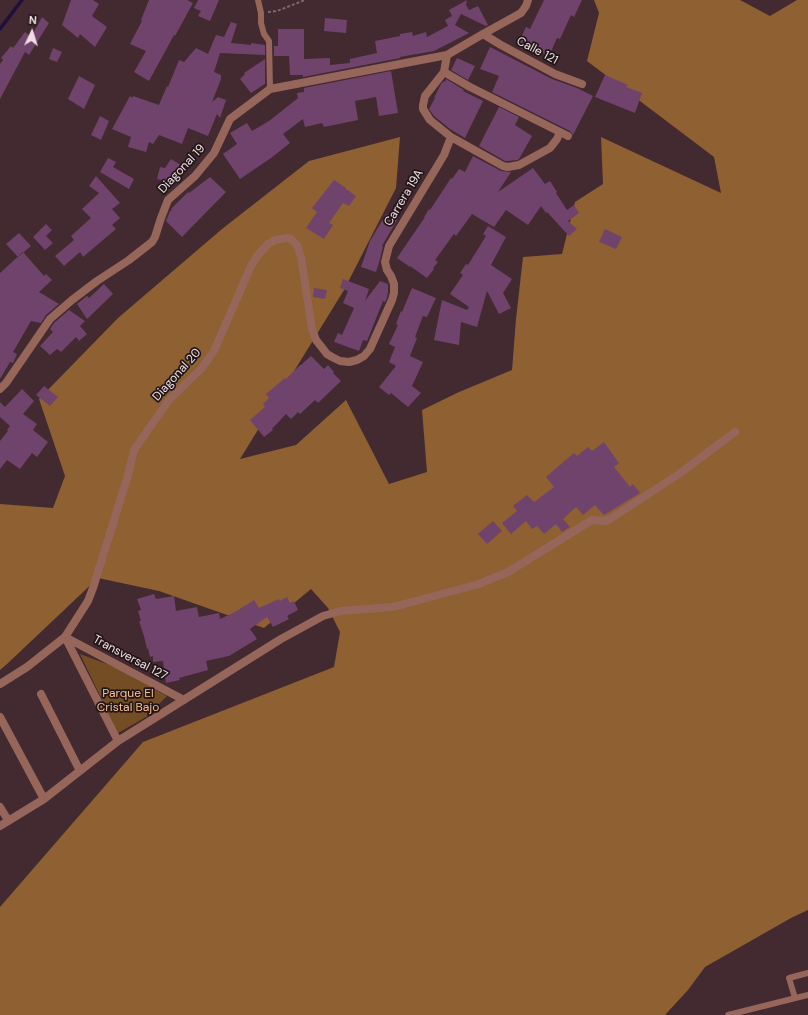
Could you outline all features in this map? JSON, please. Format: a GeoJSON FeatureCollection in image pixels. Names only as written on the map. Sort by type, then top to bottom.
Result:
{"type":"FeatureCollection","features":[{"type":"Feature","properties":{"kind":"street","name":"Diagonal 19"},"geometry":{"type":"LineString","coordinates":[[0,389],[6,383],[50,319],[72,300],[152,242],[168,200],[195,176],[214,153],[230,119],[270,89],[447,55],[521,13],[528,0]]}},
{"type":"Feature","properties":{"kind":"street","name":"Calle 121"},"geometry":{"type":"LineString","coordinates":[[483,34],[555,74],[582,84]]}},
{"type":"Feature","properties":{"kind":"street"},"geometry":{"type":"LineString","coordinates":[[447,55],[444,72],[425,96],[423,109],[430,120],[452,137],[502,166],[508,167],[519,165],[550,148],[557,140],[560,132]]}},
{"type":"Feature","properties":{"kind":"street"},"geometry":{"type":"LineString","coordinates":[[444,72],[568,136]]}},
{"type":"Feature","properties":{"kind":"street","name":"Carrera 19A"},"geometry":{"type":"LineString","coordinates":[[357,360],[364,356],[370,349],[394,293],[394,284],[385,262],[389,246],[444,155],[452,137]]}},
{"type":"Feature","properties":{"kind":"street","name":"Diagonal 20"},"geometry":{"type":"LineString","coordinates":[[0,684],[27,667],[65,637],[88,602],[128,475],[134,450],[169,400],[202,368],[214,351],[251,266],[258,254],[268,244],[275,240],[287,238],[291,239],[297,245],[312,329],[316,340],[327,354],[340,361],[349,362],[357,360]]}},
{"type":"Feature","properties":{"kind":"street"},"geometry":{"type":"LineString","coordinates":[[0,826],[44,799],[118,741],[275,643],[323,616],[340,611],[393,607],[479,584],[508,572],[592,520],[610,520],[679,474],[735,432]]}},
{"type":"Feature","properties":{"kind":"street"},"geometry":{"type":"LineString","coordinates":[[65,637],[118,741]]}},
{"type":"Feature","properties":{"kind":"street","name":"Transversal 127"},"geometry":{"type":"LineString","coordinates":[[65,637],[184,700]]}},
{"type":"Feature","properties":{"kind":"street"},"geometry":{"type":"LineString","coordinates":[[41,694],[80,771]]}},
{"type":"Feature","properties":{"kind":"street"},"geometry":{"type":"LineString","coordinates":[[0,717],[44,799]]}},
{"type":"Feature","properties":{"kind":"street"},"geometry":{"type":"LineString","coordinates":[[0,807],[8,820]]}},
{"type":"Feature","properties":{"kind":"lane"},"geometry":{"type":"LineString","coordinates":[[258,0],[261,13],[261,23],[264,34],[269,41],[270,89]]}},
{"type":"Feature","properties":{"kind":"lane"},"geometry":{"type":"LineString","coordinates":[[795,998],[790,978],[808,973]]}},
{"type":"Feature","properties":{"kind":"lane"},"geometry":{"type":"LineString","coordinates":[[728,1015],[808,995]]}},
{"type":"Feature","properties":{"kind":"path"},"geometry":{"type":"LineString","coordinates":[[261,13],[277,11],[305,0]]}},
{"type":"Feature","properties":{"kind":"green space","name":"Parque El Cristal Bajo"},"geometry":{"type":"Polygon","coordinates":[[[80,654],[115,667],[167,696],[146,717],[118,733],[80,654]]]}},
{"type":"Feature","properties":{"kind":"shaded area"},"geometry":{"type":"Polygon","coordinates":[[[594,0],[740,0],[770,16],[797,0],[808,0],[808,910],[791,918],[705,967],[688,990],[665,1015],[0,1015],[0,907],[143,742],[334,667],[340,632],[328,608],[311,589],[264,628],[159,591],[98,578],[0,670],[0,504],[53,508],[65,476],[39,399],[118,318],[222,229],[309,161],[400,137],[396,188],[344,290],[240,459],[296,445],[346,400],[389,484],[427,472],[422,410],[459,392],[512,370],[523,257],[562,254],[575,202],[603,184],[601,137],[721,193],[714,157],[587,61],[599,13],[594,0]]]}},
{"type":"Feature","properties":{"kind":"building"},"geometry":{"type":"Polygon","coordinates":[[[71,0],[93,0],[99,4],[92,16],[107,27],[95,47],[80,34],[78,38],[62,25],[71,0]]]}},
{"type":"Feature","properties":{"kind":"building"},"geometry":{"type":"Polygon","coordinates":[[[149,0],[187,0],[193,3],[149,81],[134,72],[146,51],[130,44],[142,21],[141,20],[149,0]]]}},
{"type":"Feature","properties":{"kind":"building"},"geometry":{"type":"Polygon","coordinates":[[[198,0],[219,0],[210,21],[198,16],[201,11],[194,8],[198,0]]]}},
{"type":"Feature","properties":{"kind":"building"},"geometry":{"type":"Polygon","coordinates":[[[467,0],[466,5],[469,10],[478,6],[488,25],[486,26],[461,14],[455,25],[469,33],[434,51],[303,77],[303,75],[290,75],[289,56],[274,56],[274,46],[278,46],[278,29],[304,29],[304,59],[330,58],[330,65],[350,63],[350,59],[377,53],[375,41],[412,32],[413,36],[426,32],[427,37],[448,26],[445,20],[452,16],[449,10],[467,0]]]}},
{"type":"Feature","properties":{"kind":"building"},"geometry":{"type":"Polygon","coordinates":[[[544,0],[582,0],[574,17],[571,15],[560,39],[557,38],[549,56],[519,42],[526,27],[530,29],[544,0]]]}},
{"type":"Feature","properties":{"kind":"building"},"geometry":{"type":"Polygon","coordinates":[[[42,17],[49,23],[29,55],[25,52],[0,99],[0,64],[3,60],[1,58],[11,46],[13,48],[25,32],[31,37],[42,17]]]}},
{"type":"Feature","properties":{"kind":"building"},"geometry":{"type":"Polygon","coordinates":[[[325,18],[347,20],[346,33],[324,31],[325,18]]]}},
{"type":"Feature","properties":{"kind":"building"},"geometry":{"type":"Polygon","coordinates":[[[231,22],[237,24],[231,43],[265,45],[265,55],[220,53],[214,72],[221,75],[221,79],[212,102],[218,97],[226,100],[220,118],[217,114],[208,136],[188,128],[182,144],[159,135],[153,144],[149,142],[146,152],[128,147],[131,137],[112,129],[130,96],[132,98],[133,96],[159,105],[179,60],[184,62],[196,48],[208,54],[216,35],[224,37],[231,22]]]}},
{"type":"Feature","properties":{"kind":"building"},"geometry":{"type":"Polygon","coordinates":[[[490,47],[552,79],[577,88],[593,96],[573,135],[570,131],[492,92],[499,76],[480,69],[490,47]]]}},
{"type":"Feature","properties":{"kind":"building"},"geometry":{"type":"Polygon","coordinates":[[[53,48],[62,52],[57,62],[49,59],[53,48]]]}},
{"type":"Feature","properties":{"kind":"building"},"geometry":{"type":"Polygon","coordinates":[[[457,58],[475,66],[468,80],[451,70],[457,58]]]}},
{"type":"Feature","properties":{"kind":"building"},"geometry":{"type":"Polygon","coordinates":[[[265,59],[265,84],[251,93],[240,79],[245,74],[244,73],[265,59]]]}},
{"type":"Feature","properties":{"kind":"building"},"geometry":{"type":"Polygon","coordinates":[[[391,71],[398,113],[379,116],[376,97],[355,101],[358,120],[324,127],[322,123],[305,127],[303,119],[283,134],[290,143],[240,179],[223,154],[237,144],[230,133],[247,123],[252,131],[269,121],[298,98],[297,93],[304,92],[304,88],[391,71]]]}},
{"type":"Feature","properties":{"kind":"building"},"geometry":{"type":"Polygon","coordinates":[[[605,75],[628,85],[626,87],[642,93],[635,113],[595,97],[605,75]]]}},
{"type":"Feature","properties":{"kind":"building"},"geometry":{"type":"Polygon","coordinates":[[[79,76],[95,85],[84,109],[68,99],[79,76]]]}},
{"type":"Feature","properties":{"kind":"building"},"geometry":{"type":"Polygon","coordinates":[[[446,79],[464,90],[463,91],[483,101],[465,138],[450,129],[434,116],[429,109],[441,84],[444,81],[445,82],[446,79]]]}},
{"type":"Feature","properties":{"kind":"building"},"geometry":{"type":"Polygon","coordinates":[[[499,107],[519,117],[515,125],[532,136],[517,160],[505,161],[479,146],[499,107]]]}},
{"type":"Feature","properties":{"kind":"building"},"geometry":{"type":"Polygon","coordinates":[[[100,116],[109,121],[101,140],[91,135],[100,116]]]}},
{"type":"Feature","properties":{"kind":"building"},"geometry":{"type":"Polygon","coordinates":[[[473,156],[501,171],[511,172],[498,192],[533,168],[545,184],[550,181],[567,210],[574,205],[579,213],[568,221],[577,229],[569,236],[541,206],[528,225],[506,210],[494,227],[472,214],[456,236],[454,234],[435,260],[438,262],[427,278],[397,258],[451,178],[452,179],[459,169],[465,172],[473,156]]]}},
{"type":"Feature","properties":{"kind":"building"},"geometry":{"type":"Polygon","coordinates":[[[108,158],[116,162],[113,167],[134,179],[129,189],[100,172],[108,158]]]}},
{"type":"Feature","properties":{"kind":"building"},"geometry":{"type":"Polygon","coordinates":[[[171,159],[184,167],[173,184],[157,179],[160,167],[165,168],[171,159]]]}},
{"type":"Feature","properties":{"kind":"building"},"geometry":{"type":"Polygon","coordinates":[[[96,176],[120,203],[112,209],[120,218],[112,225],[116,229],[83,257],[80,252],[64,266],[55,256],[74,240],[71,236],[91,218],[82,209],[99,193],[89,186],[96,176]]]}},
{"type":"Feature","properties":{"kind":"building"},"geometry":{"type":"Polygon","coordinates":[[[210,177],[226,192],[182,237],[166,221],[170,211],[188,192],[189,193],[210,177]]]}},
{"type":"Feature","properties":{"kind":"building"},"geometry":{"type":"Polygon","coordinates":[[[334,180],[356,196],[349,206],[343,203],[329,223],[333,225],[324,239],[306,228],[317,212],[312,208],[334,180]]]}},
{"type":"Feature","properties":{"kind":"building"},"geometry":{"type":"Polygon","coordinates":[[[386,214],[397,220],[382,246],[376,272],[361,267],[370,241],[386,214]]]}},
{"type":"Feature","properties":{"kind":"building"},"geometry":{"type":"Polygon","coordinates":[[[46,224],[52,230],[46,236],[53,243],[45,250],[33,237],[46,224]]]}},
{"type":"Feature","properties":{"kind":"building"},"geometry":{"type":"Polygon","coordinates":[[[488,226],[506,237],[491,265],[512,279],[503,293],[511,308],[499,314],[487,291],[477,327],[461,322],[459,345],[434,340],[442,300],[467,310],[469,307],[450,294],[463,275],[460,273],[466,264],[468,265],[486,236],[483,234],[488,226]]]}},
{"type":"Feature","properties":{"kind":"building"},"geometry":{"type":"Polygon","coordinates":[[[605,229],[622,237],[616,249],[599,242],[605,229]]]}},
{"type":"Feature","properties":{"kind":"building"},"geometry":{"type":"Polygon","coordinates":[[[19,233],[31,246],[18,257],[6,244],[19,233]]]}},
{"type":"Feature","properties":{"kind":"building"},"geometry":{"type":"Polygon","coordinates":[[[23,252],[44,276],[46,274],[52,280],[39,292],[59,304],[46,315],[41,323],[31,321],[13,352],[17,354],[13,363],[10,362],[0,379],[0,273],[23,252]]]}},
{"type":"Feature","properties":{"kind":"building"},"geometry":{"type":"Polygon","coordinates":[[[343,279],[369,289],[365,301],[380,281],[388,284],[387,298],[385,302],[383,301],[367,341],[363,340],[359,351],[334,342],[338,333],[342,335],[354,308],[343,303],[348,291],[340,288],[343,279]]]}},
{"type":"Feature","properties":{"kind":"building"},"geometry":{"type":"Polygon","coordinates":[[[104,284],[113,294],[87,319],[77,304],[87,296],[89,298],[104,284]]]}},
{"type":"Feature","properties":{"kind":"building"},"geometry":{"type":"Polygon","coordinates":[[[314,288],[327,290],[325,299],[313,297],[314,288]]]}},
{"type":"Feature","properties":{"kind":"building"},"geometry":{"type":"Polygon","coordinates":[[[412,288],[436,298],[427,317],[423,316],[410,356],[423,362],[412,386],[421,393],[408,407],[391,393],[389,395],[379,387],[396,366],[389,362],[395,347],[389,344],[398,325],[396,324],[401,311],[402,312],[412,288]]]}},
{"type":"Feature","properties":{"kind":"building"},"geometry":{"type":"Polygon","coordinates":[[[69,310],[85,321],[80,326],[87,334],[79,341],[76,337],[61,352],[57,349],[50,355],[40,346],[53,332],[50,329],[54,323],[69,310]]]}},
{"type":"Feature","properties":{"kind":"building"},"geometry":{"type":"Polygon","coordinates":[[[311,356],[324,369],[328,365],[341,381],[318,403],[315,400],[300,414],[298,412],[291,419],[286,414],[272,429],[273,430],[264,437],[250,420],[265,407],[263,404],[269,398],[266,394],[285,378],[286,379],[311,356]]]}},
{"type":"Feature","properties":{"kind":"building"},"geometry":{"type":"Polygon","coordinates":[[[44,386],[58,397],[50,406],[36,395],[44,386]]]}},
{"type":"Feature","properties":{"kind":"building"},"geometry":{"type":"Polygon","coordinates":[[[22,389],[34,401],[23,414],[37,424],[33,430],[48,442],[37,457],[32,453],[20,469],[7,460],[0,469],[0,441],[10,426],[0,417],[0,402],[5,407],[22,389]]]}},
{"type":"Feature","properties":{"kind":"building"},"geometry":{"type":"Polygon","coordinates":[[[604,442],[619,463],[614,467],[630,487],[633,484],[640,493],[604,515],[595,505],[583,515],[576,507],[563,519],[570,527],[562,532],[556,524],[544,534],[537,526],[532,529],[526,521],[511,534],[502,523],[517,511],[513,506],[527,495],[534,502],[554,487],[546,477],[574,453],[577,456],[588,447],[592,451],[604,442]]]}},
{"type":"Feature","properties":{"kind":"building"},"geometry":{"type":"Polygon","coordinates":[[[493,521],[502,531],[487,544],[478,534],[493,521]]]}},
{"type":"Feature","properties":{"kind":"building"},"geometry":{"type":"Polygon","coordinates":[[[154,594],[156,599],[174,596],[176,611],[197,607],[199,617],[219,613],[220,619],[235,612],[254,600],[259,608],[287,597],[290,603],[294,601],[298,610],[287,616],[289,619],[273,627],[267,617],[250,629],[257,639],[229,656],[206,661],[208,670],[179,678],[180,680],[166,683],[163,661],[153,662],[153,656],[150,657],[139,621],[141,621],[138,611],[141,610],[137,599],[154,594]]]}},
{"type":"Feature","properties":{"kind":"waterway"},"geometry":{"type":"LineString","coordinates":[[0,29],[22,0]]}}]}
